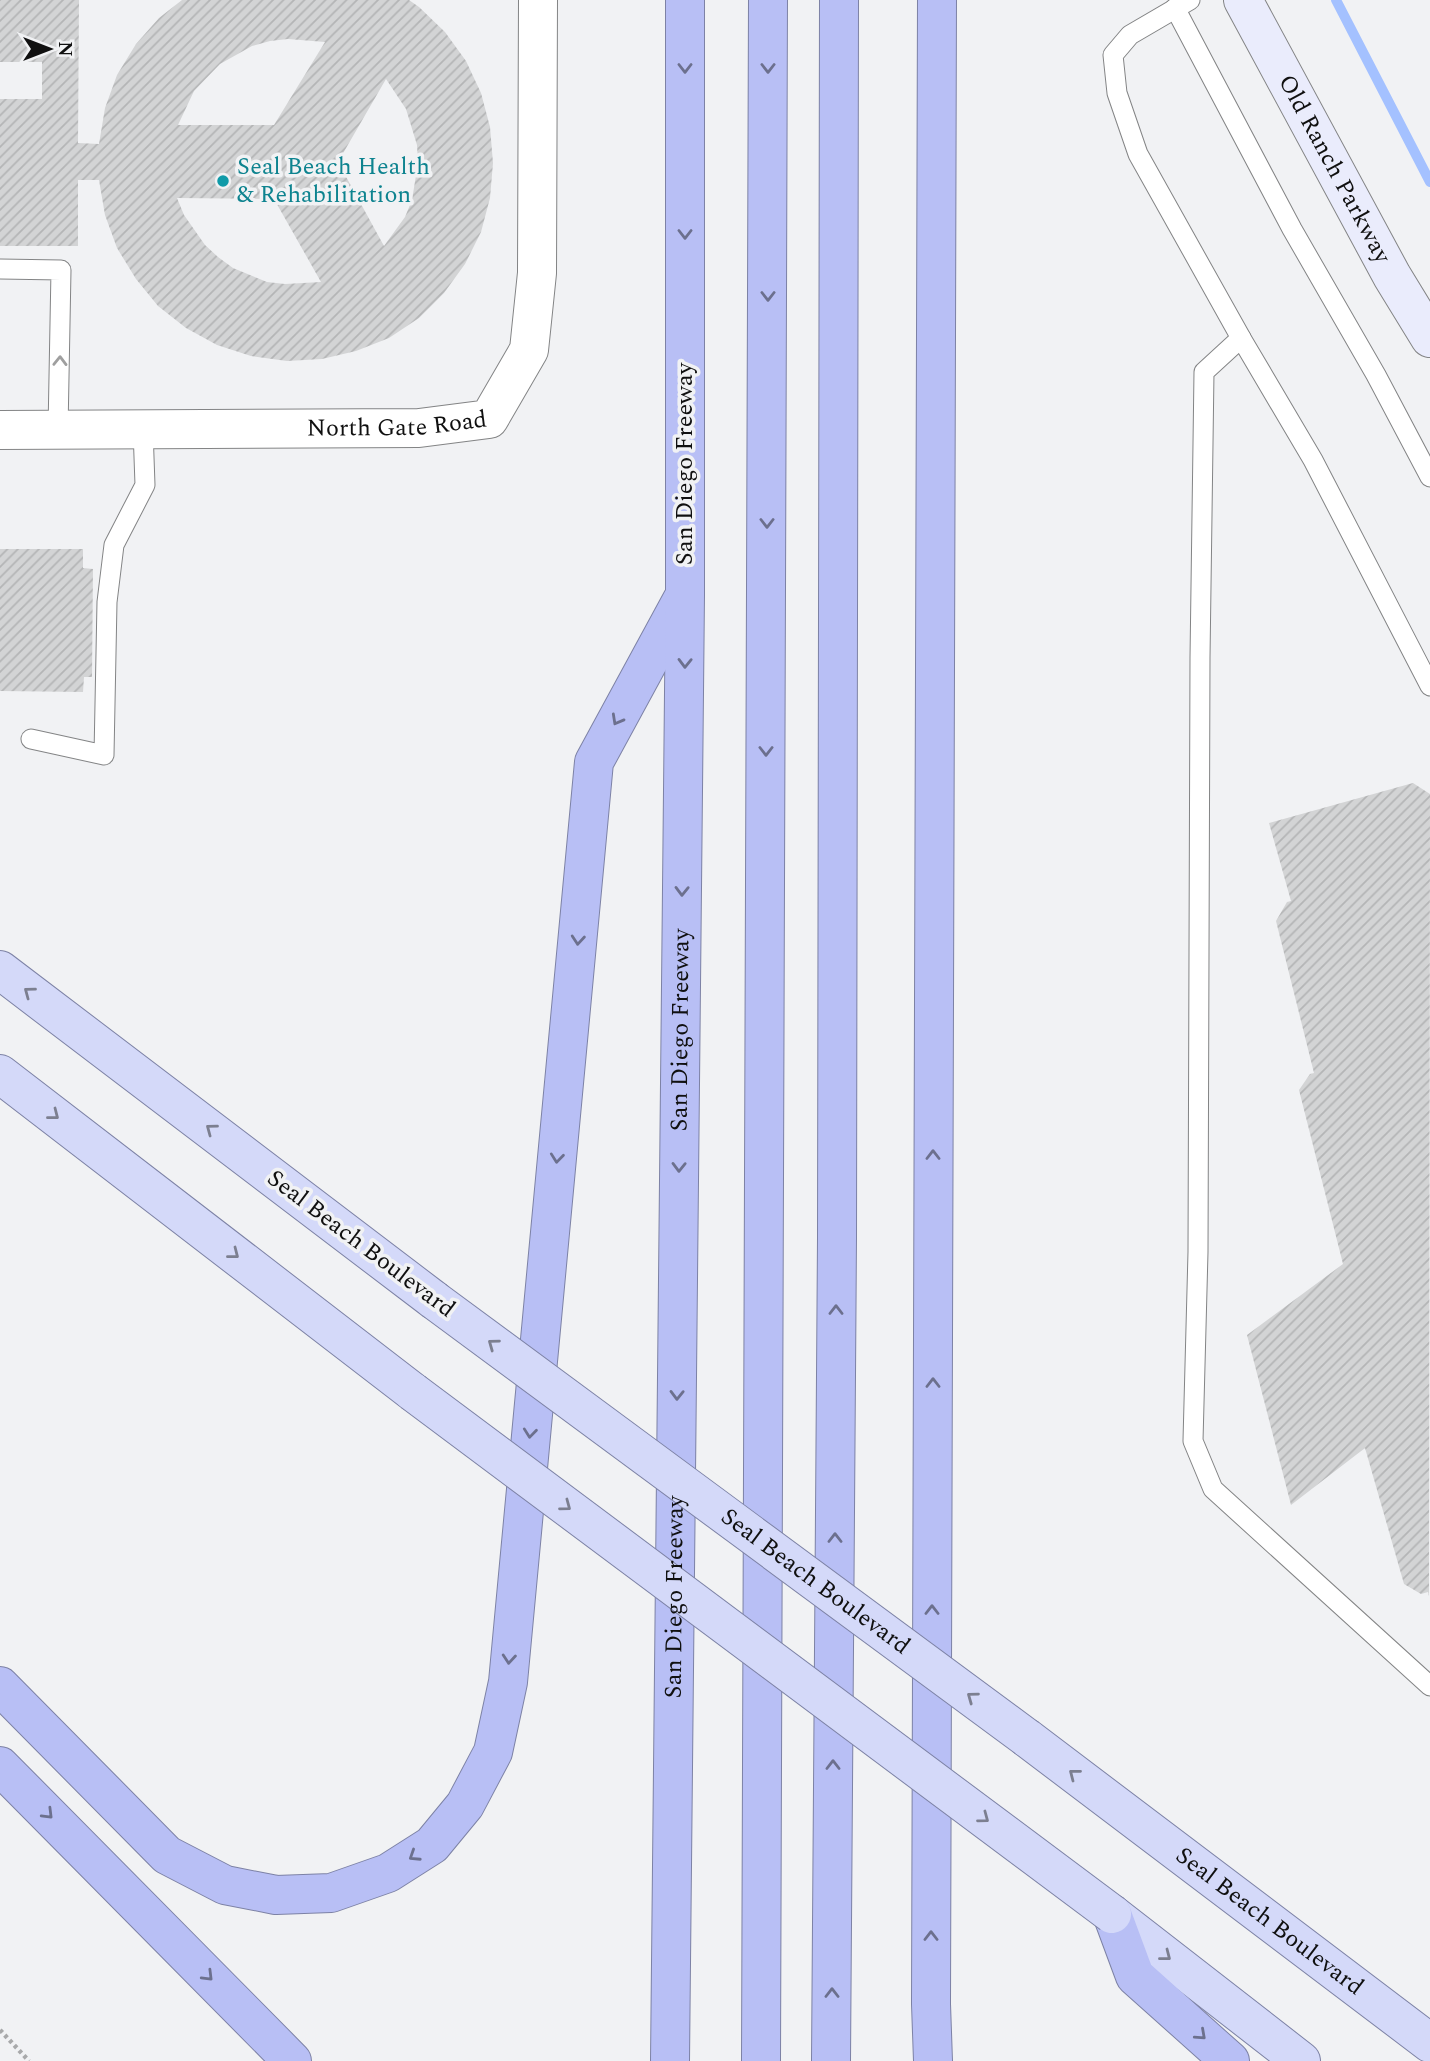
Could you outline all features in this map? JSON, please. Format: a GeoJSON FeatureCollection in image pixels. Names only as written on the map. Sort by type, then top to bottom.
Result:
{"type":"FeatureCollection","features":[{"type":"Feature","properties":{"kind":"highway","name":"San Diego Freeway"},"geometry":{"type":"LineString","coordinates":[[670,2061],[685,595],[685,0]]}},
{"type":"Feature","properties":{"kind":"highway"},"geometry":{"type":"LineString","coordinates":[[761,2061],[768,0]]}},
{"type":"Feature","properties":{"kind":"highway"},"geometry":{"type":"LineString","coordinates":[[831,2061],[837,1238],[839,0]]}},
{"type":"Feature","properties":{"kind":"highway"},"geometry":{"type":"LineString","coordinates":[[933,2061],[930,2004],[937,0]]}},
{"type":"Feature","properties":{"kind":"highway"},"geometry":{"type":"LineString","coordinates":[[0,1686],[167,1856],[225,1885],[276,1895],[331,1893],[388,1872],[432,1844],[466,1805],[493,1752],[508,1682],[594,762],[685,595]]}},
{"type":"Feature","properties":{"kind":"highway"},"geometry":{"type":"LineString","coordinates":[[0,1766],[292,2061]]}},
{"type":"Feature","properties":{"kind":"highway"},"geometry":{"type":"LineString","coordinates":[[1112,1914],[1135,1976],[1230,2061]]}},
{"type":"Feature","properties":{"kind":"main road","name":"Old Ranch Parkway"},"geometry":{"type":"LineString","coordinates":[[1242,0],[1392,276],[1430,338]]}},
{"type":"Feature","properties":{"kind":"main road","name":"Seal Beach Boulevard"},"geometry":{"type":"LineString","coordinates":[[0,970],[434,1300],[1015,1730],[1430,2043]]}},
{"type":"Feature","properties":{"kind":"main road"},"geometry":{"type":"LineString","coordinates":[[0,1074],[413,1392],[1112,1914],[1301,2061]]}},
{"type":"Feature","properties":{"kind":"street","name":"North Gate Road"},"geometry":{"type":"LineString","coordinates":[[0,430],[419,428],[489,419],[528,350],[537,273],[538,0]]}},
{"type":"Feature","properties":{"kind":"lane"},"geometry":{"type":"LineString","coordinates":[[1430,477],[1376,374],[1292,229],[1182,4],[1130,35],[1113,55],[1117,93],[1138,153],[1241,338],[1313,460],[1430,686]]}},
{"type":"Feature","properties":{"kind":"lane"},"geometry":{"type":"LineString","coordinates":[[0,269],[61,270],[58,429]]}},
{"type":"Feature","properties":{"kind":"lane"},"geometry":{"type":"LineString","coordinates":[[1241,338],[1204,372],[1198,1252],[1193,1441],[1213,1489],[1430,1686]]}},
{"type":"Feature","properties":{"kind":"lane"},"geometry":{"type":"LineString","coordinates":[[31,739],[104,755],[107,602],[114,545],[145,485],[143,429]]}},
{"type":"Feature","properties":{"kind":"path"},"geometry":{"type":"LineString","coordinates":[[0,2030],[29,2061]]}},
{"type":"Feature","properties":{"kind":"building","name":"Seal Beach Health & Rehabilitation"},"geometry":{"type":"Polygon","coordinates":[[[0,0],[79,0],[78,143],[99,144],[105,108],[117,75],[136,44],[159,18],[182,0],[409,0],[445,32],[466,61],[481,93],[490,127],[493,163],[490,198],[481,232],[465,264],[444,293],[419,318],[389,338],[356,351],[322,359],[287,361],[251,356],[217,345],[186,328],[158,306],[136,279],[117,248],[105,215],[99,180],[78,180],[78,246],[0,246],[0,99],[42,99],[42,62],[0,62],[0,0]],[[288,39],[252,46],[220,64],[194,91],[178,125],[274,125],[325,42],[288,39]],[[386,79],[338,162],[384,246],[405,217],[412,200],[418,163],[417,145],[406,109],[386,79]],[[177,198],[184,215],[205,245],[233,268],[267,282],[321,282],[274,199],[177,198]]]}},
{"type":"Feature","properties":{"kind":"building"},"geometry":{"type":"Polygon","coordinates":[[[0,549],[83,549],[83,568],[93,569],[92,677],[84,677],[83,692],[0,691],[0,549]]]}},
{"type":"Feature","properties":{"kind":"building"},"geometry":{"type":"Polygon","coordinates":[[[1413,783],[1430,794],[1429,1596],[1428,1592],[1421,1594],[1404,1584],[1365,1448],[1291,1505],[1247,1335],[1343,1264],[1299,1090],[1310,1074],[1314,1073],[1276,921],[1287,902],[1291,901],[1269,823],[1413,783]]]}},
{"type":"Feature","properties":{"kind":"waterway"},"geometry":{"type":"LineString","coordinates":[[1336,0],[1430,182]]}},
{"type":"Feature","properties":{"kind":"place","name":"Seal Beach Health & Rehabilitation"},"geometry":{"type":"Point","coordinates":[223,181]}}]}
